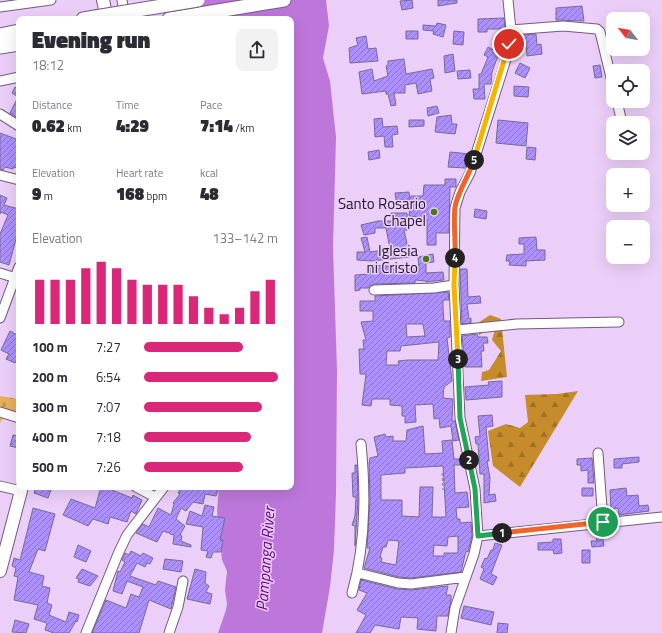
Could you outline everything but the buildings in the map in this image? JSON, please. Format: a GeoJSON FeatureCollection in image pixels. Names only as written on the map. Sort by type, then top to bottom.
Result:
{"type":"FeatureCollection","features":[{"type":"Feature","properties":{"kind":"highway"},"geometry":{"type":"LineString","coordinates":[[106,16],[198,0]]}},
{"type":"Feature","properties":{"kind":"highway"},"geometry":{"type":"LineString","coordinates":[[187,16],[284,0]]}},
{"type":"Feature","properties":{"kind":"highway"},"geometry":{"type":"LineString","coordinates":[[0,34],[16,31]]}},
{"type":"Feature","properties":{"kind":"highway"},"geometry":{"type":"LineString","coordinates":[[0,47],[16,44]]}},
{"type":"Feature","properties":{"kind":"main road"},"geometry":{"type":"LineString","coordinates":[[96,16],[103,0]]}},
{"type":"Feature","properties":{"kind":"main road"},"geometry":{"type":"LineString","coordinates":[[0,571],[21,490]]}},
{"type":"Feature","properties":{"kind":"street"},"geometry":{"type":"LineString","coordinates":[[0,7],[45,0]]}},
{"type":"Feature","properties":{"kind":"street"},"geometry":{"type":"LineString","coordinates":[[122,0],[125,16]]}},
{"type":"Feature","properties":{"kind":"street"},"geometry":{"type":"LineString","coordinates":[[451,633],[455,608],[478,536],[475,489],[460,418],[454,285],[455,208],[460,192],[470,173],[507,56],[511,30],[508,0]]}},
{"type":"Feature","properties":{"kind":"street"},"geometry":{"type":"LineString","coordinates":[[511,30],[563,26],[597,29],[600,32],[608,64]]}},
{"type":"Feature","properties":{"kind":"street"},"geometry":{"type":"LineString","coordinates":[[0,81],[16,78]]}},
{"type":"Feature","properties":{"kind":"street"},"geometry":{"type":"LineString","coordinates":[[0,114],[16,124]]}},
{"type":"Feature","properties":{"kind":"street"},"geometry":{"type":"LineString","coordinates":[[0,175],[16,179]]}},
{"type":"Feature","properties":{"kind":"street"},"geometry":{"type":"LineString","coordinates":[[0,273],[16,278],[0,318]]}},
{"type":"Feature","properties":{"kind":"street"},"geometry":{"type":"LineString","coordinates":[[374,290],[434,288],[454,285]]}},
{"type":"Feature","properties":{"kind":"street"},"geometry":{"type":"LineString","coordinates":[[457,330],[517,324],[619,322]]}},
{"type":"Feature","properties":{"kind":"street"},"geometry":{"type":"LineString","coordinates":[[0,412],[16,417]]}},
{"type":"Feature","properties":{"kind":"street"},"geometry":{"type":"LineString","coordinates":[[352,593],[358,572],[362,547],[365,482],[361,444]]}},
{"type":"Feature","properties":{"kind":"street"},"geometry":{"type":"LineString","coordinates":[[598,453],[603,522]]}},
{"type":"Feature","properties":{"kind":"street"},"geometry":{"type":"LineString","coordinates":[[0,486],[16,488]]}},
{"type":"Feature","properties":{"kind":"street"},"geometry":{"type":"LineString","coordinates":[[142,490],[155,497]]}},
{"type":"Feature","properties":{"kind":"street"},"geometry":{"type":"LineString","coordinates":[[86,633],[124,541],[139,518],[161,490]]}},
{"type":"Feature","properties":{"kind":"street"},"geometry":{"type":"LineString","coordinates":[[478,536],[662,517]]}},
{"type":"Feature","properties":{"kind":"street"},"geometry":{"type":"LineString","coordinates":[[358,572],[398,583],[411,584],[466,576]]}},
{"type":"Feature","properties":{"kind":"street"},"geometry":{"type":"LineString","coordinates":[[169,633],[178,607],[183,581]]}},
{"type":"Feature","properties":{"kind":"path"},"geometry":{"type":"LineString","coordinates":[[442,473],[443,490]]}},
{"type":"Feature","properties":{"kind":"green space"},"geometry":{"type":"Polygon","coordinates":[[[490,315],[501,319],[507,377],[481,381],[482,372],[489,370],[501,351],[492,340],[496,326],[479,335],[478,323],[490,315]]]}},
{"type":"Feature","properties":{"kind":"green space"},"geometry":{"type":"Polygon","coordinates":[[[578,391],[520,487],[493,466],[488,431],[506,424],[520,428],[528,422],[525,395],[557,394],[578,391]]]}},
{"type":"Feature","properties":{"kind":"green space"},"geometry":{"type":"Polygon","coordinates":[[[0,396],[16,399],[16,421],[3,418],[0,423],[0,396]]]}},
{"type":"Feature","properties":{"kind":"water","name":"Pampanga River"},"geometry":{"type":"Polygon","coordinates":[[[184,0],[326,0],[329,26],[323,58],[330,81],[336,137],[333,247],[337,371],[334,550],[330,587],[322,633],[218,633],[227,603],[225,590],[227,571],[222,560],[217,511],[219,490],[294,490],[294,16],[180,16],[184,0]]]}},
{"type":"Feature","properties":{"kind":"place","name":"Santo Rosario Chapel"},"geometry":{"type":"Point","coordinates":[434,212]}},
{"type":"Feature","properties":{"kind":"place","name":"Iglesia ni Cristo"},"geometry":{"type":"Point","coordinates":[426,259]}},
{"type":"Feature","properties":{"kind":"route"},"geometry":{"type":"LineString","coordinates":[[509,44],[507,56],[470,173],[460,192],[455,208],[456,245],[454,285],[458,341],[460,418],[475,489],[478,536],[603,522]]}}]}
